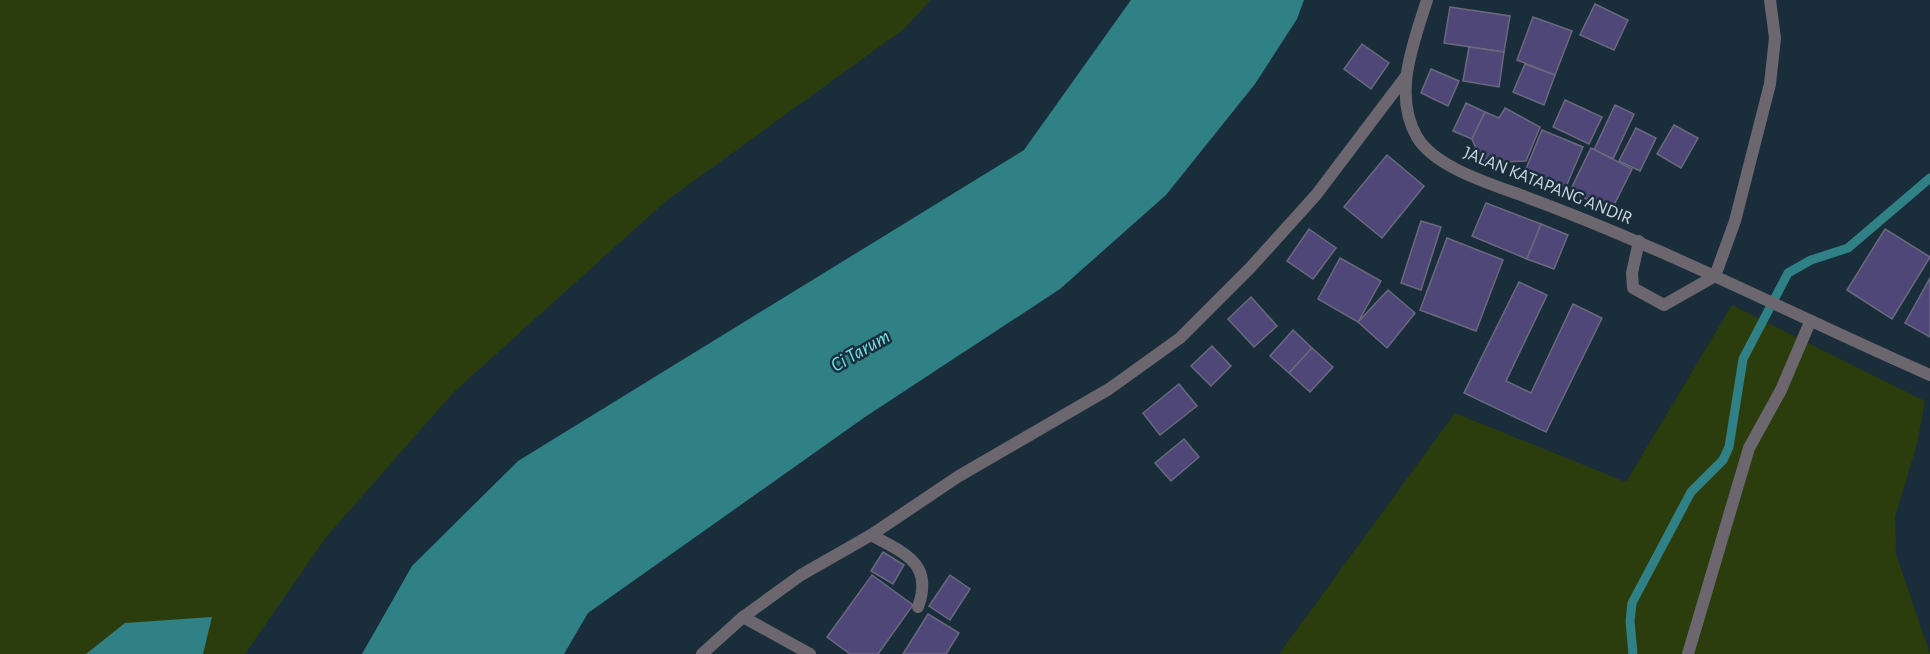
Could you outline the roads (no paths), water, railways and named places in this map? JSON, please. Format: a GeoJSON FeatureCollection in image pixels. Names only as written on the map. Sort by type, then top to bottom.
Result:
{"type":"FeatureCollection","features":[{"type":"Feature","properties":{"kind":"street","name":"JALAN KATAPANG ANDIR"},"geometry":{"type":"LineString","coordinates":[[1427,0],[1406,76],[1407,108],[1417,137],[1437,158],[1477,178],[1639,241],[1746,289],[1805,320],[1930,375]]}},
{"type":"Feature","properties":{"kind":"street"},"geometry":{"type":"LineString","coordinates":[[1639,241],[1632,273],[1633,288],[1664,306],[1715,276],[1735,220],[1770,84],[1775,38],[1770,0]]}},
{"type":"Feature","properties":{"kind":"street"},"geometry":{"type":"LineString","coordinates":[[702,654],[743,617],[801,575],[871,535],[959,476],[1109,389],[1180,338],[1251,267],[1316,195],[1406,76]]}},
{"type":"Feature","properties":{"kind":"street"},"geometry":{"type":"LineString","coordinates":[[1688,654],[1749,448],[1781,390],[1805,320]]}},
{"type":"Feature","properties":{"kind":"street"},"geometry":{"type":"LineString","coordinates":[[871,535],[905,554],[918,566],[923,578],[924,590],[918,606]]}},
{"type":"Feature","properties":{"kind":"street"},"geometry":{"type":"LineString","coordinates":[[743,617],[810,654]]}},
{"type":"Feature","properties":{"kind":"water","name":"Ci Tarum"},"geometry":{"type":"Polygon","coordinates":[[[1131,0],[1304,0],[1297,19],[1255,84],[1166,195],[1060,289],[865,417],[588,613],[564,654],[362,654],[412,566],[518,461],[1024,150],[1131,0]]]}},
{"type":"Feature","properties":{"kind":"water"},"geometry":{"type":"Polygon","coordinates":[[[212,617],[203,654],[86,654],[125,623],[212,617]]]}},
{"type":"Feature","properties":{"kind":"waterway"},"geometry":{"type":"LineString","coordinates":[[1633,654],[1630,621],[1632,603],[1691,492],[1723,460],[1729,447],[1743,359],[1788,273],[1811,260],[1848,248],[1930,178]]}}]}
